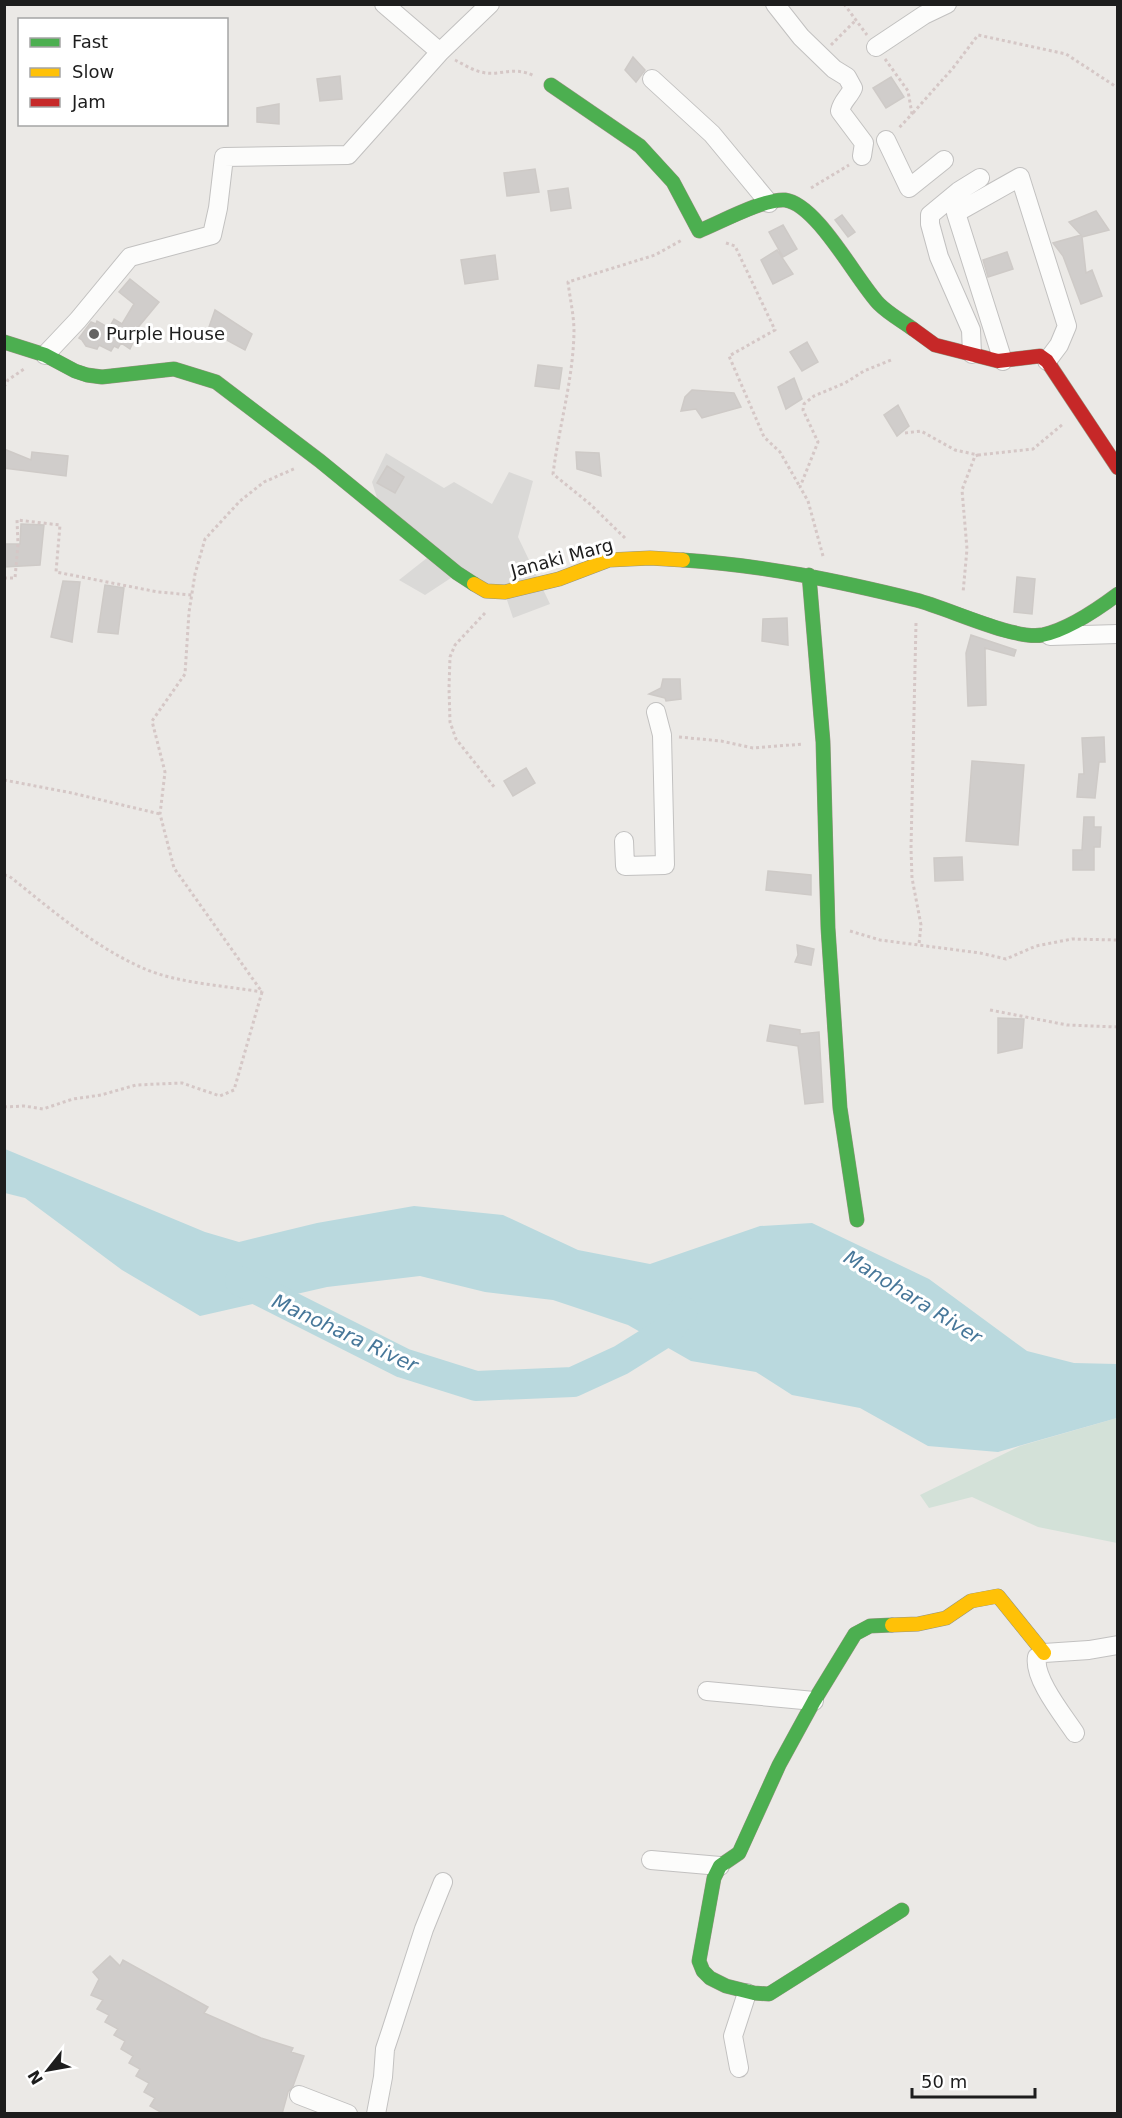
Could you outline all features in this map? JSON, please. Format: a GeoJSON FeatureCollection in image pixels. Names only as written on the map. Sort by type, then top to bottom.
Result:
{"type":"FeatureCollection","features":[{"type":"Feature","properties":{"kind":"street"},"geometry":{"type":"LineString","coordinates":[[384,4],[440,52]]}},
{"type":"Feature","properties":{"kind":"street"},"geometry":{"type":"LineString","coordinates":[[45,354],[78,320],[130,257],[212,235],[218,208],[224,157],[348,155],[440,52],[490,4]]}},
{"type":"Feature","properties":{"kind":"street"},"geometry":{"type":"LineString","coordinates":[[775,4],[796,31],[834,69],[848,77],[853,88],[850,95],[842,102],[840,111],[864,142],[862,156]]}},
{"type":"Feature","properties":{"kind":"street"},"geometry":{"type":"LineString","coordinates":[[876,47],[924,15],[946,4]]}},
{"type":"Feature","properties":{"kind":"street"},"geometry":{"type":"LineString","coordinates":[[652,79],[712,134],[769,203]]}},
{"type":"Feature","properties":{"kind":"street"},"geometry":{"type":"LineString","coordinates":[[551,85],[640,146],[674,183],[699,231],[769,203],[783,199],[789,201],[810,213],[880,305],[935,345],[1003,361],[1040,356],[1047,361],[1118,468]]}},
{"type":"Feature","properties":{"kind":"street"},"geometry":{"type":"LineString","coordinates":[[886,140],[909,188],[944,160]]}},
{"type":"Feature","properties":{"kind":"street"},"geometry":{"type":"LineString","coordinates":[[1003,361],[956,213],[1020,177],[1067,326],[1059,345],[1047,361]]}},
{"type":"Feature","properties":{"kind":"street"},"geometry":{"type":"LineString","coordinates":[[972,354],[970,330],[939,257],[930,224],[930,215],[958,191],[980,178]]}},
{"type":"Feature","properties":{"kind":"street","name":"Janaki Marg"},"geometry":{"type":"LineString","coordinates":[[4,342],[45,354],[87,375],[102,377],[174,369],[216,382],[320,461],[457,573],[486,591],[505,592],[559,579],[609,560],[650,558],[700,561],[809,575],[919,601],[1021,635],[1042,636]]}},
{"type":"Feature","properties":{"kind":"street"},"geometry":{"type":"LineString","coordinates":[[809,575],[823,742],[828,928],[840,1108],[858,1220]]}},
{"type":"Feature","properties":{"kind":"street"},"geometry":{"type":"LineString","coordinates":[[1042,636],[1097,609],[1118,594]]}},
{"type":"Feature","properties":{"kind":"street"},"geometry":{"type":"LineString","coordinates":[[1042,636],[1118,634]]}},
{"type":"Feature","properties":{"kind":"street"},"geometry":{"type":"LineString","coordinates":[[624,841],[625,866],[665,865],[663,735],[656,712]]}},
{"type":"Feature","properties":{"kind":"street"},"geometry":{"type":"LineString","coordinates":[[902,1910],[770,1994],[758,1996],[711,1979],[704,1973],[699,1961],[714,1878],[720,1866],[739,1853],[779,1765],[814,1701],[855,1634],[870,1626],[918,1624],[946,1618],[971,1601],[998,1596],[1044,1653]]}},
{"type":"Feature","properties":{"kind":"street"},"geometry":{"type":"LineString","coordinates":[[1075,1733],[1047,1690],[1036,1664],[1037,1656],[1044,1653],[1089,1650],[1118,1645]]}},
{"type":"Feature","properties":{"kind":"street"},"geometry":{"type":"LineString","coordinates":[[707,1691],[814,1701]]}},
{"type":"Feature","properties":{"kind":"street"},"geometry":{"type":"LineString","coordinates":[[651,1860],[720,1866]]}},
{"type":"Feature","properties":{"kind":"street"},"geometry":{"type":"LineString","coordinates":[[376,2114],[391,2031],[424,1929],[443,1882]]}},
{"type":"Feature","properties":{"kind":"street"},"geometry":{"type":"LineString","coordinates":[[739,2068],[733,2036],[747,1993]]}},
{"type":"Feature","properties":{"kind":"street"},"geometry":{"type":"LineString","coordinates":[[299,2095],[348,2114]]}},
{"type":"Feature","properties":{"kind":"path"},"geometry":{"type":"LineString","coordinates":[[844,4],[908,91],[912,114]]}},
{"type":"Feature","properties":{"kind":"path"},"geometry":{"type":"LineString","coordinates":[[822,55],[855,21]]}},
{"type":"Feature","properties":{"kind":"path"},"geometry":{"type":"LineString","coordinates":[[886,140],[953,68],[978,35],[1066,54],[1118,88]]}},
{"type":"Feature","properties":{"kind":"path"},"geometry":{"type":"LineString","coordinates":[[440,52],[483,73],[507,70],[525,71],[551,85]]}},
{"type":"Feature","properties":{"kind":"path"},"geometry":{"type":"LineString","coordinates":[[789,201],[862,156]]}},
{"type":"Feature","properties":{"kind":"path"},"geometry":{"type":"LineString","coordinates":[[628,541],[590,504],[553,474],[567,404],[572,359],[574,332],[568,282],[656,255],[699,231],[735,246],[775,330],[729,356],[764,437],[780,452],[808,501],[817,530],[826,579]]}},
{"type":"Feature","properties":{"kind":"path"},"geometry":{"type":"LineString","coordinates":[[800,487],[818,442],[803,410],[804,404],[814,396],[891,360]]}},
{"type":"Feature","properties":{"kind":"path"},"geometry":{"type":"LineString","coordinates":[[905,433],[921,431],[955,450],[978,455],[1034,449],[1057,428],[1081,412]]}},
{"type":"Feature","properties":{"kind":"path"},"geometry":{"type":"LineString","coordinates":[[957,615],[964,592],[967,549],[962,490],[975,456],[978,455]]}},
{"type":"Feature","properties":{"kind":"path"},"geometry":{"type":"LineString","coordinates":[[262,992],[174,868],[160,814],[165,772],[152,721],[185,674],[195,574],[205,539],[240,501],[264,482],[320,461]]}},
{"type":"Feature","properties":{"kind":"path"},"geometry":{"type":"LineString","coordinates":[[4,578],[15,578],[18,544],[16,520],[60,525],[56,572],[158,592],[192,595]]}},
{"type":"Feature","properties":{"kind":"path"},"geometry":{"type":"LineString","coordinates":[[495,788],[456,739],[453,731],[450,722],[450,657],[455,645],[505,592]]}},
{"type":"Feature","properties":{"kind":"path"},"geometry":{"type":"LineString","coordinates":[[919,601],[915,638],[911,848],[912,878],[921,925],[919,944]]}},
{"type":"Feature","properties":{"kind":"path"},"geometry":{"type":"LineString","coordinates":[[663,735],[721,741],[753,748],[823,742]]}},
{"type":"Feature","properties":{"kind":"path"},"geometry":{"type":"LineString","coordinates":[[4,780],[160,814]]}},
{"type":"Feature","properties":{"kind":"path"},"geometry":{"type":"LineString","coordinates":[[4,875],[9,876],[102,946],[146,970],[182,979],[262,992]]}},
{"type":"Feature","properties":{"kind":"path"},"geometry":{"type":"LineString","coordinates":[[828,928],[851,931],[880,940],[980,953],[1006,959],[1036,946],[1072,939],[1118,940]]}},
{"type":"Feature","properties":{"kind":"path"},"geometry":{"type":"LineString","coordinates":[[4,1107],[24,1106],[43,1109],[73,1099],[101,1095],[136,1085],[182,1083],[220,1096],[234,1090],[262,992]]}},
{"type":"Feature","properties":{"kind":"path"},"geometry":{"type":"LineString","coordinates":[[990,1010],[1067,1025],[1118,1027]]}},
{"type":"Feature","properties":{"kind":"shaded area"},"geometry":{"type":"Polygon","coordinates":[[[386,453],[444,488],[454,482],[492,504],[509,472],[533,481],[518,537],[550,604],[513,618],[504,591],[457,574],[425,595],[399,580],[432,554],[379,504],[372,482],[386,453]]]}},
{"type":"Feature","properties":{"kind":"shaded area"},"geometry":{"type":"Polygon","coordinates":[[[1117,1418],[1117,1543],[1038,1527],[972,1497],[929,1508],[920,1495],[1020,1446],[1117,1418]]]}},
{"type":"Feature","properties":{"kind":"water"},"geometry":{"type":"Polygon","coordinates":[[[5,1149],[205,1232],[239,1242],[317,1223],[414,1206],[503,1215],[578,1250],[650,1264],[760,1226],[812,1223],[929,1279],[1027,1351],[1074,1363],[1117,1364],[1117,1418],[998,1452],[928,1446],[860,1408],[792,1395],[756,1372],[691,1361],[628,1325],[553,1300],[485,1292],[420,1276],[327,1287],[200,1316],[122,1270],[25,1198],[5,1193],[5,1149]]]}},
{"type":"Feature","properties":{"kind":"building"},"geometry":{"type":"Polygon","coordinates":[[[633,57],[645,70],[636,82],[625,70],[633,57]]]}},
{"type":"Feature","properties":{"kind":"building"},"geometry":{"type":"Polygon","coordinates":[[[340,76],[342,99],[320,101],[317,79],[340,76]]]}},
{"type":"Feature","properties":{"kind":"building"},"geometry":{"type":"Polygon","coordinates":[[[891,77],[904,97],[886,108],[873,88],[891,77]]]}},
{"type":"Feature","properties":{"kind":"building"},"geometry":{"type":"Polygon","coordinates":[[[279,104],[279,124],[257,122],[257,108],[279,104]]]}},
{"type":"Feature","properties":{"kind":"building"},"geometry":{"type":"Polygon","coordinates":[[[535,169],[539,192],[507,196],[504,173],[535,169]]]}},
{"type":"Feature","properties":{"kind":"building"},"geometry":{"type":"Polygon","coordinates":[[[568,188],[571,208],[551,211],[548,191],[568,188]]]}},
{"type":"Feature","properties":{"kind":"building"},"geometry":{"type":"Polygon","coordinates":[[[1096,211],[1109,230],[1082,237],[1086,273],[1092,270],[1102,296],[1081,304],[1063,256],[1053,243],[1081,235],[1069,222],[1096,211]]]}},
{"type":"Feature","properties":{"kind":"building"},"geometry":{"type":"Polygon","coordinates":[[[842,215],[855,232],[848,237],[835,220],[842,215]]]}},
{"type":"Feature","properties":{"kind":"building"},"geometry":{"type":"Polygon","coordinates":[[[783,225],[797,249],[783,257],[769,232],[783,225]]]}},
{"type":"Feature","properties":{"kind":"building"},"geometry":{"type":"Polygon","coordinates":[[[777,250],[793,274],[773,284],[761,260],[777,250]]]}},
{"type":"Feature","properties":{"kind":"building"},"geometry":{"type":"Polygon","coordinates":[[[1007,252],[1013,269],[988,277],[983,260],[1007,252]]]}},
{"type":"Feature","properties":{"kind":"building"},"geometry":{"type":"Polygon","coordinates":[[[495,255],[498,279],[465,284],[461,260],[495,255]]]}},
{"type":"Feature","properties":{"kind":"building"},"geometry":{"type":"Polygon","coordinates":[[[130,279],[159,302],[135,331],[138,332],[130,349],[121,343],[118,348],[114,346],[111,351],[99,345],[97,349],[86,346],[79,338],[91,322],[96,324],[97,321],[109,328],[114,319],[122,324],[134,304],[119,292],[130,279]]]}},
{"type":"Feature","properties":{"kind":"building"},"geometry":{"type":"Polygon","coordinates":[[[215,310],[252,334],[245,350],[208,330],[215,310]]]}},
{"type":"Feature","properties":{"kind":"building"},"geometry":{"type":"Polygon","coordinates":[[[807,342],[818,362],[802,371],[790,352],[807,342]]]}},
{"type":"Feature","properties":{"kind":"building"},"geometry":{"type":"Polygon","coordinates":[[[538,365],[562,368],[559,389],[535,386],[538,365]]]}},
{"type":"Feature","properties":{"kind":"building"},"geometry":{"type":"Polygon","coordinates":[[[794,378],[802,399],[786,409],[778,387],[794,378]]]}},
{"type":"Feature","properties":{"kind":"building"},"geometry":{"type":"Polygon","coordinates":[[[692,390],[734,393],[741,407],[702,418],[696,409],[681,411],[685,397],[692,390]]]}},
{"type":"Feature","properties":{"kind":"building"},"geometry":{"type":"Polygon","coordinates":[[[898,405],[909,426],[897,436],[884,415],[898,405]]]}},
{"type":"Feature","properties":{"kind":"building"},"geometry":{"type":"Polygon","coordinates":[[[4,449],[31,460],[32,452],[68,456],[66,476],[4,468],[4,449]]]}},
{"type":"Feature","properties":{"kind":"building"},"geometry":{"type":"Polygon","coordinates":[[[576,452],[599,453],[601,476],[577,469],[576,452]]]}},
{"type":"Feature","properties":{"kind":"building"},"geometry":{"type":"Polygon","coordinates":[[[387,466],[404,477],[395,493],[377,483],[387,466]]]}},
{"type":"Feature","properties":{"kind":"building"},"geometry":{"type":"Polygon","coordinates":[[[21,524],[44,525],[40,565],[4,567],[4,544],[20,544],[21,524]]]}},
{"type":"Feature","properties":{"kind":"building"},"geometry":{"type":"Polygon","coordinates":[[[1017,577],[1035,579],[1032,614],[1014,612],[1017,577]]]}},
{"type":"Feature","properties":{"kind":"building"},"geometry":{"type":"Polygon","coordinates":[[[63,581],[80,582],[72,642],[51,637],[63,581]]]}},
{"type":"Feature","properties":{"kind":"building"},"geometry":{"type":"Polygon","coordinates":[[[105,585],[124,588],[118,634],[98,632],[105,585]]]}},
{"type":"Feature","properties":{"kind":"building"},"geometry":{"type":"Polygon","coordinates":[[[787,618],[788,645],[762,641],[763,619],[787,618]]]}},
{"type":"Feature","properties":{"kind":"building"},"geometry":{"type":"Polygon","coordinates":[[[971,635],[1016,650],[1014,656],[985,648],[986,705],[968,706],[966,653],[971,635]]]}},
{"type":"Feature","properties":{"kind":"building"},"geometry":{"type":"Polygon","coordinates":[[[663,679],[680,679],[681,699],[666,701],[665,698],[649,694],[661,688],[663,679]]]}},
{"type":"Feature","properties":{"kind":"building"},"geometry":{"type":"Polygon","coordinates":[[[1104,737],[1105,762],[1099,762],[1095,798],[1077,797],[1079,774],[1084,774],[1082,738],[1104,737]]]}},
{"type":"Feature","properties":{"kind":"building"},"geometry":{"type":"Polygon","coordinates":[[[972,761],[1024,765],[1018,845],[966,841],[972,761]]]}},
{"type":"Feature","properties":{"kind":"building"},"geometry":{"type":"Polygon","coordinates":[[[526,768],[535,783],[513,796],[504,781],[526,768]]]}},
{"type":"Feature","properties":{"kind":"building"},"geometry":{"type":"Polygon","coordinates":[[[1084,817],[1094,817],[1094,827],[1101,827],[1100,847],[1094,847],[1094,870],[1073,870],[1073,850],[1082,850],[1084,817]]]}},
{"type":"Feature","properties":{"kind":"building"},"geometry":{"type":"Polygon","coordinates":[[[962,857],[963,880],[935,881],[934,858],[962,857]]]}},
{"type":"Feature","properties":{"kind":"building"},"geometry":{"type":"Polygon","coordinates":[[[768,871],[811,875],[811,895],[766,890],[768,871]]]}},
{"type":"Feature","properties":{"kind":"building"},"geometry":{"type":"Polygon","coordinates":[[[797,945],[814,949],[811,965],[795,962],[798,955],[797,945]]]}},
{"type":"Feature","properties":{"kind":"building"},"geometry":{"type":"Polygon","coordinates":[[[998,1018],[1024,1019],[1022,1048],[998,1053],[998,1018]]]}},
{"type":"Feature","properties":{"kind":"building"},"geometry":{"type":"Polygon","coordinates":[[[770,1025],[800,1030],[800,1034],[819,1032],[823,1102],[805,1104],[798,1046],[767,1041],[770,1025]]]}},
{"type":"Feature","properties":{"kind":"building"},"geometry":{"type":"Polygon","coordinates":[[[110,1956],[120,1966],[123,1960],[208,2007],[204,2013],[261,2038],[293,2048],[291,2052],[304,2056],[293,2086],[288,2092],[282,2114],[164,2114],[150,2106],[155,2098],[144,2092],[149,2083],[136,2076],[140,2069],[129,2063],[133,2056],[121,2049],[125,2041],[114,2035],[118,2029],[105,2022],[109,2015],[97,2009],[103,2000],[91,1995],[99,1979],[93,1972],[110,1956]]]}},
{"type":"Feature","properties":{"kind":"waterway","name":"Manohara River"},"geometry":{"type":"LineString","coordinates":[[240,1281],[403,1363],[476,1386],[573,1382],[621,1360],[669,1330],[683,1311]]}},
{"type":"Feature","properties":{"kind":"traffic: fast"},"geometry":{"type":"LineString","coordinates":[[551,85],[640,146],[673,182],[699,231],[776,200],[785,200],[797,205],[823,229],[879,304],[913,329]]}},
{"type":"Feature","properties":{"kind":"traffic: fast"},"geometry":{"type":"LineString","coordinates":[[4,342],[45,355],[87,375],[102,377],[174,369],[216,382],[320,461],[457,573],[474,584]]}},
{"type":"Feature","properties":{"kind":"traffic: fast"},"geometry":{"type":"LineString","coordinates":[[683,560],[771,570],[858,586],[916,600],[998,628],[1030,635],[1042,635],[1062,629],[1118,594]]}},
{"type":"Feature","properties":{"kind":"traffic: fast"},"geometry":{"type":"LineString","coordinates":[[809,575],[823,742],[828,928],[840,1108],[857,1220]]}},
{"type":"Feature","properties":{"kind":"traffic: fast"},"geometry":{"type":"LineString","coordinates":[[892,1625],[870,1626],[855,1634],[814,1701],[779,1765],[739,1853],[720,1866],[714,1878],[699,1961],[703,1971],[710,1978],[726,1986],[769,1994],[902,1910]]}},
{"type":"Feature","properties":{"kind":"traffic: slow"},"geometry":{"type":"LineString","coordinates":[[474,584],[486,591],[505,592],[559,579],[609,560],[650,558],[683,560]]}},
{"type":"Feature","properties":{"kind":"traffic: slow"},"geometry":{"type":"LineString","coordinates":[[892,1625],[918,1624],[946,1618],[971,1601],[998,1596],[1044,1653]]}},
{"type":"Feature","properties":{"kind":"traffic: jam"},"geometry":{"type":"LineString","coordinates":[[913,329],[935,345],[998,361],[1040,356],[1047,361],[1118,468]]}},
{"type":"Feature","properties":{"kind":"place","name":"Purple House"},"geometry":{"type":"Point","coordinates":[94,334]}}]}
